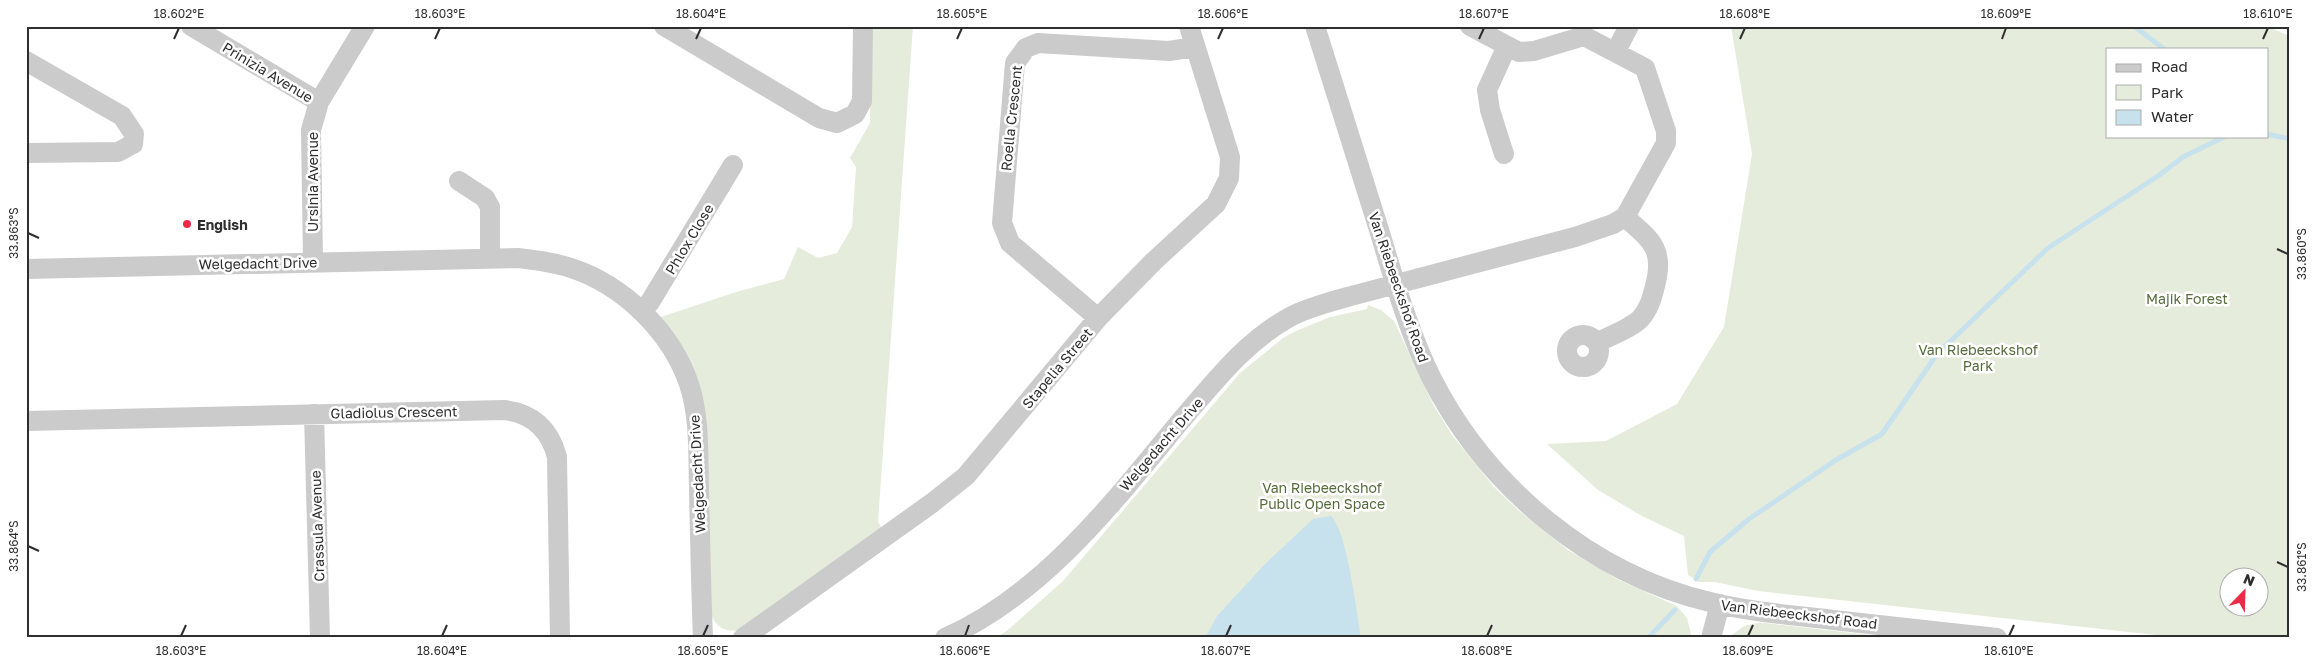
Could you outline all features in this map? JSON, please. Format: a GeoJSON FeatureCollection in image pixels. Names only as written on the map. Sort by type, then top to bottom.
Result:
{"type":"FeatureCollection","features":[{"type":"Feature","properties":{"kind":"street","name":"Prinizia Avenue"},"geometry":{"type":"LineString","coordinates":[[192,26],[319,102]]}},
{"type":"Feature","properties":{"kind":"street","name":"Ursinia Avenue"},"geometry":{"type":"LineString","coordinates":[[312,262],[312,130],[319,102],[365,26]]}},
{"type":"Feature","properties":{"kind":"street"},"geometry":{"type":"LineString","coordinates":[[664,26],[819,118],[837,123],[855,114],[862,101],[863,26]]}},
{"type":"Feature","properties":{"kind":"street","name":"Stapelia Street"},"geometry":{"type":"LineString","coordinates":[[743,638],[932,503],[966,476],[1098,318],[1154,261],[1209,211],[1226,187],[1230,168],[1229,147],[1189,26]]}},
{"type":"Feature","properties":{"kind":"street","name":"Van Riebeeckshof Road"},"geometry":{"type":"LineString","coordinates":[[1315,26],[1396,285],[1421,355],[1445,402],[1477,450],[1518,495],[1571,539],[1626,571],[1681,594],[1762,612],[1997,638]]}},
{"type":"Feature","properties":{"kind":"street"},"geometry":{"type":"LineString","coordinates":[[1470,26],[1519,52],[1534,51],[1584,36],[1645,68],[1666,131],[1666,143],[1625,217],[1643,233],[1657,252],[1659,271],[1652,300],[1640,319],[1597,342]]}},
{"type":"Feature","properties":{"kind":"street"},"geometry":{"type":"LineString","coordinates":[[1616,52],[1629,26]]}},
{"type":"Feature","properties":{"kind":"street","name":"Roella Crescent"},"geometry":{"type":"LineString","coordinates":[[1098,318],[1010,243],[1003,230],[1015,63],[1026,48],[1038,43],[1170,51],[1195,47]]}},
{"type":"Feature","properties":{"kind":"street"},"geometry":{"type":"LineString","coordinates":[[1504,154],[1490,110],[1487,90],[1506,46]]}},
{"type":"Feature","properties":{"kind":"street"},"geometry":{"type":"LineString","coordinates":[[26,61],[122,116],[134,134],[133,144],[118,152],[26,153]]}},
{"type":"Feature","properties":{"kind":"street","name":"Phlox Close"},"geometry":{"type":"LineString","coordinates":[[642,311],[650,302],[733,166]]}},
{"type":"Feature","properties":{"kind":"street"},"geometry":{"type":"LineString","coordinates":[[459,181],[485,198],[490,207],[490,259]]}},
{"type":"Feature","properties":{"kind":"street","name":"Welgedacht Drive"},"geometry":{"type":"LineString","coordinates":[[945,638],[986,616],[1018,594],[1080,537],[1226,368],[1268,331],[1290,317],[1314,306],[1575,237],[1613,224],[1625,217]]}},
{"type":"Feature","properties":{"kind":"street","name":"Welgedacht Drive"},"geometry":{"type":"LineString","coordinates":[[26,268],[526,259],[571,268],[615,290],[642,311],[659,332],[679,362],[689,384],[697,426],[703,638]]}},
{"type":"Feature","properties":{"kind":"street","name":"Gladiolus Crescent"},"geometry":{"type":"LineString","coordinates":[[26,421],[504,410],[526,415],[535,420],[550,436],[557,457],[560,638]]}},
{"type":"Feature","properties":{"kind":"street","name":"Crassula Avenue"},"geometry":{"type":"LineString","coordinates":[[314,414],[320,638]]}},
{"type":"Feature","properties":{"kind":"street"},"geometry":{"type":"LineString","coordinates":[[1711,638],[1720,604]]}},
{"type":"Feature","properties":{"kind":"green space"},"geometry":{"type":"Polygon","coordinates":[[[871,26],[913,26],[878,522],[882,528],[740,630],[725,630],[715,622],[711,613],[683,348],[661,317],[736,292],[784,279],[798,247],[818,258],[837,253],[852,227],[856,167],[850,158],[870,123],[871,26]]]}},
{"type":"Feature","properties":{"kind":"green space","name":"Van Riebeeckshof Park"},"geometry":{"type":"Polygon","coordinates":[[[1731,26],[2266,26],[2290,36],[2290,638],[2183,638],[1758,591],[1715,582],[1699,582],[1688,575],[1684,536],[1642,516],[1598,490],[1547,444],[1606,441],[1677,404],[1724,327],[1752,154],[1731,26]]]}},
{"type":"Feature","properties":{"kind":"green space","name":"Van Riebeeckshof Public Open Space"},"geometry":{"type":"Polygon","coordinates":[[[1368,305],[1381,310],[1394,321],[1434,406],[1452,435],[1494,487],[1518,510],[1568,550],[1619,580],[1677,606],[1687,618],[1692,638],[996,638],[1009,629],[1063,581],[1240,373],[1283,338],[1296,331],[1330,317],[1367,309],[1368,305]]]}},
{"type":"Feature","properties":{"kind":"green space"},"geometry":{"type":"Polygon","coordinates":[[[1757,623],[1896,638],[1728,638],[1744,626],[1757,623]]]}},
{"type":"Feature","properties":{"kind":"water"},"geometry":{"type":"Polygon","coordinates":[[[1331,516],[1337,524],[1346,554],[1361,638],[1205,638],[1217,616],[1265,564],[1313,519],[1331,516]]]}},
{"type":"Feature","properties":{"kind":"waterway"},"geometry":{"type":"LineString","coordinates":[[2134,26],[2163,48]]}},
{"type":"Feature","properties":{"kind":"waterway"},"geometry":{"type":"LineString","coordinates":[[2268,134],[2290,139]]}},
{"type":"Feature","properties":{"kind":"waterway"},"geometry":{"type":"LineString","coordinates":[[1696,579],[1710,552],[1749,519],[1836,460],[1882,434],[1937,354],[2048,248],[2158,176],[2183,157],[2222,138]]}},
{"type":"Feature","properties":{"kind":"waterway"},"geometry":{"type":"LineString","coordinates":[[1648,638],[1675,610]]}},
{"type":"Feature","properties":{"kind":"place","name":"English"},"geometry":{"type":"Point","coordinates":[187,224]}},
{"type":"Feature","properties":{"kind":"park label","name":"Majik Forest"},"geometry":{"type":"Point","coordinates":[2187,298]}}]}
